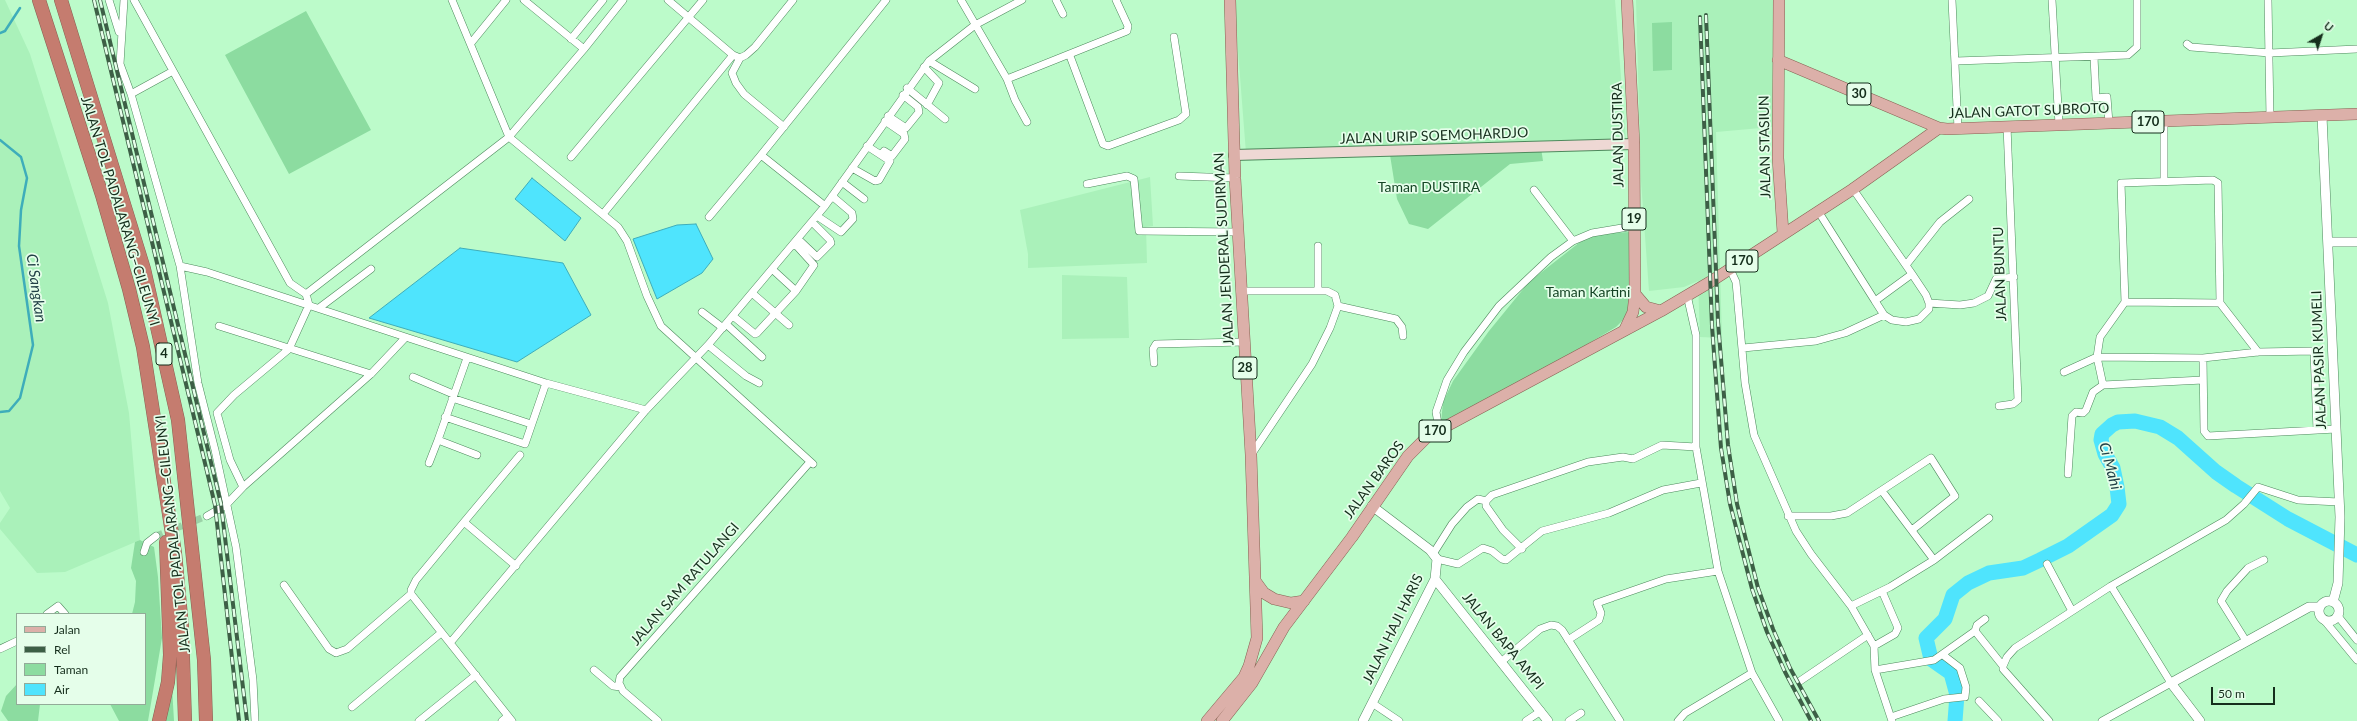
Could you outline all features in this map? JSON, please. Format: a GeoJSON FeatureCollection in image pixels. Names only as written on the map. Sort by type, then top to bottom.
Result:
{"type":"FeatureCollection","features":[{"type":"Feature","properties":{"kind":"highway","name":"JALAN TOL PADALARANG–CILEUNYI"},"geometry":{"type":"LineString","coordinates":[[39,0],[102,195],[129,289],[143,347],[175,553],[182,627],[186,721]]}},
{"type":"Feature","properties":{"kind":"highway","name":"JALAN TOL PADALARANG–CILEUNYI"},"geometry":{"type":"LineString","coordinates":[[61,0],[144,269],[176,412],[204,660],[206,721]]}},
{"type":"Feature","properties":{"kind":"highway"},"geometry":{"type":"LineString","coordinates":[[159,721],[168,682],[170,655],[163,483]]}},
{"type":"Feature","properties":{"kind":"main road","name":"JALAN JENDERAL SUDIRMAN"},"geometry":{"type":"LineString","coordinates":[[1207,721],[1244,677],[1249,666],[1257,638],[1251,455],[1237,232],[1230,0]]}},
{"type":"Feature","properties":{"kind":"main road","name":"JALAN DUSTIRA"},"geometry":{"type":"LineString","coordinates":[[1625,329],[1633,312],[1635,294],[1634,144],[1627,0]]}},
{"type":"Feature","properties":{"kind":"main road","name":"JALAN STASIUN"},"geometry":{"type":"LineString","coordinates":[[1779,0],[1778,158],[1783,233]]}},
{"type":"Feature","properties":{"kind":"main road","name":"30"},"geometry":{"type":"LineString","coordinates":[[1778,60],[1939,128]]}},
{"type":"Feature","properties":{"kind":"main road","name":"JALAN GATOT SUBROTO"},"geometry":{"type":"LineString","coordinates":[[1660,311],[1730,269],[1783,233],[1853,189],[1939,128],[1958,129],[2357,114]]}},
{"type":"Feature","properties":{"kind":"main road"},"geometry":{"type":"LineString","coordinates":[[1918,118],[1924,133],[1918,144]]}},
{"type":"Feature","properties":{"kind":"main road","name":"JALAN URIP SOEMOHARDJO"},"geometry":{"type":"LineString","coordinates":[[1234,156],[1634,144]]}},
{"type":"Feature","properties":{"kind":"main road"},"geometry":{"type":"LineString","coordinates":[[1635,294],[1646,307],[1660,311]]}},
{"type":"Feature","properties":{"kind":"main road","name":"JALAN BAROS"},"geometry":{"type":"LineString","coordinates":[[1222,721],[1252,683],[1275,641],[1352,537],[1408,456],[1428,436],[1660,311]]}},
{"type":"Feature","properties":{"kind":"main road"},"geometry":{"type":"LineString","coordinates":[[1256,581],[1264,593],[1274,599],[1290,603],[1304,601]]}},
{"type":"Feature","properties":{"kind":"main road"},"geometry":{"type":"LineString","coordinates":[[1257,638],[1265,644],[1275,641]]}},
{"type":"Feature","properties":{"kind":"street"},"geometry":{"type":"LineString","coordinates":[[109,0],[121,36]]}},
{"type":"Feature","properties":{"kind":"street"},"geometry":{"type":"LineString","coordinates":[[124,0],[120,64],[131,94],[180,266],[195,370],[236,548],[253,680],[255,721]]}},
{"type":"Feature","properties":{"kind":"street"},"geometry":{"type":"LineString","coordinates":[[134,0],[290,283],[306,294],[309,305],[289,349],[234,395],[217,414],[230,460],[243,487]]}},
{"type":"Feature","properties":{"kind":"street"},"geometry":{"type":"LineString","coordinates":[[452,0],[509,137]]}},
{"type":"Feature","properties":{"kind":"street"},"geometry":{"type":"LineString","coordinates":[[471,43],[506,0]]}},
{"type":"Feature","properties":{"kind":"street"},"geometry":{"type":"LineString","coordinates":[[524,0],[584,49]]}},
{"type":"Feature","properties":{"kind":"street"},"geometry":{"type":"LineString","coordinates":[[571,38],[603,0]]}},
{"type":"Feature","properties":{"kind":"street"},"geometry":{"type":"LineString","coordinates":[[306,294],[509,137],[584,49],[623,0]]}},
{"type":"Feature","properties":{"kind":"street"},"geometry":{"type":"LineString","coordinates":[[668,0],[736,56]]}},
{"type":"Feature","properties":{"kind":"street"},"geometry":{"type":"LineString","coordinates":[[571,157],[703,0]]}},
{"type":"Feature","properties":{"kind":"street"},"geometry":{"type":"LineString","coordinates":[[603,214],[736,56],[746,55],[755,47],[793,0]]}},
{"type":"Feature","properties":{"kind":"street"},"geometry":{"type":"LineString","coordinates":[[709,217],[886,0]]}},
{"type":"Feature","properties":{"kind":"street"},"geometry":{"type":"LineString","coordinates":[[961,0],[1007,79],[1015,100],[1027,122]]}},
{"type":"Feature","properties":{"kind":"street"},"geometry":{"type":"LineString","coordinates":[[450,643],[646,410],[696,359],[817,216],[887,119],[907,88],[926,64],[975,25],[1022,0]]}},
{"type":"Feature","properties":{"kind":"street"},"geometry":{"type":"LineString","coordinates":[[1056,0],[1063,14]]}},
{"type":"Feature","properties":{"kind":"street"},"geometry":{"type":"LineString","coordinates":[[1007,79],[1070,56],[1128,30],[1116,0]]}},
{"type":"Feature","properties":{"kind":"street"},"geometry":{"type":"LineString","coordinates":[[1952,0],[1958,129]]}},
{"type":"Feature","properties":{"kind":"street"},"geometry":{"type":"LineString","coordinates":[[2052,0],[2059,125]]}},
{"type":"Feature","properties":{"kind":"street"},"geometry":{"type":"LineString","coordinates":[[1956,61],[2128,55],[2134,52],[2137,47],[2137,0]]}},
{"type":"Feature","properties":{"kind":"street"},"geometry":{"type":"LineString","coordinates":[[2268,0],[2270,118]]}},
{"type":"Feature","properties":{"kind":"street"},"geometry":{"type":"LineString","coordinates":[[1070,56],[1103,144],[1108,146],[1179,120],[1186,114],[1174,36]]}},
{"type":"Feature","properties":{"kind":"street"},"geometry":{"type":"LineString","coordinates":[[2187,44],[2192,47],[2270,53],[2357,49]]}},
{"type":"Feature","properties":{"kind":"street"},"geometry":{"type":"LineString","coordinates":[[736,56],[732,73],[736,83],[744,94],[784,126]]}},
{"type":"Feature","properties":{"kind":"street"},"geometry":{"type":"LineString","coordinates":[[2094,57],[2096,98],[2107,98],[2109,123]]}},
{"type":"Feature","properties":{"kind":"street"},"geometry":{"type":"LineString","coordinates":[[926,64],[974,89]]}},
{"type":"Feature","properties":{"kind":"street"},"geometry":{"type":"LineString","coordinates":[[926,64],[939,83],[927,105]]}},
{"type":"Feature","properties":{"kind":"street"},"geometry":{"type":"LineString","coordinates":[[131,94],[173,70]]}},
{"type":"Feature","properties":{"kind":"street"},"geometry":{"type":"LineString","coordinates":[[907,88],[945,119]]}},
{"type":"Feature","properties":{"kind":"street"},"geometry":{"type":"LineString","coordinates":[[887,119],[906,128],[919,112],[917,106],[903,95]]}},
{"type":"Feature","properties":{"kind":"street","name":"JALAN PASIR KUMELI"},"geometry":{"type":"LineString","coordinates":[[2322,116],[2339,502],[2340,547],[2338,582],[2333,602],[2337,605],[2337,616]]}},
{"type":"Feature","properties":{"kind":"street"},"geometry":{"type":"LineString","coordinates":[[869,144],[892,156],[904,141],[904,134],[887,119]]}},
{"type":"Feature","properties":{"kind":"street"},"geometry":{"type":"LineString","coordinates":[[2164,121],[2164,181]]}},
{"type":"Feature","properties":{"kind":"street","name":"JALAN BUNTU"},"geometry":{"type":"LineString","coordinates":[[1999,406],[2013,404],[2018,400],[2007,126]]}},
{"type":"Feature","properties":{"kind":"street","name":"JALAN SAM RATULANGI"},"geometry":{"type":"LineString","coordinates":[[509,137],[618,227],[627,241],[647,296],[662,326],[696,359],[811,463],[623,673],[619,681],[621,687]]}},
{"type":"Feature","properties":{"kind":"street"},"geometry":{"type":"LineString","coordinates":[[852,168],[875,181],[879,180],[890,161],[869,144]]}},
{"type":"Feature","properties":{"kind":"street"},"geometry":{"type":"LineString","coordinates":[[761,155],[825,206]]}},
{"type":"Feature","properties":{"kind":"street"},"geometry":{"type":"LineString","coordinates":[[1087,184],[1127,176],[1131,177],[1135,183],[1138,229],[1237,232]]}},
{"type":"Feature","properties":{"kind":"street"},"geometry":{"type":"LineString","coordinates":[[1179,176],[1235,178]]}},
{"type":"Feature","properties":{"kind":"street"},"geometry":{"type":"LineString","coordinates":[[2102,385],[2098,357],[2100,337],[2125,302],[2120,185],[2124,182],[2213,180],[2218,183],[2220,303],[2258,352]]}},
{"type":"Feature","properties":{"kind":"street"},"geometry":{"type":"LineString","coordinates":[[842,182],[864,199]]}},
{"type":"Feature","properties":{"kind":"street"},"geometry":{"type":"LineString","coordinates":[[1818,211],[1884,315],[1899,322],[1919,319],[1929,309],[1929,303],[1906,265],[1853,189]]}},
{"type":"Feature","properties":{"kind":"street"},"geometry":{"type":"LineString","coordinates":[[1534,190],[1573,241]]}},
{"type":"Feature","properties":{"kind":"street"},"geometry":{"type":"LineString","coordinates":[[817,216],[841,232],[853,219],[852,213],[832,196]]}},
{"type":"Feature","properties":{"kind":"street"},"geometry":{"type":"LineString","coordinates":[[1906,265],[1940,222],[1969,199]]}},
{"type":"Feature","properties":{"kind":"street"},"geometry":{"type":"LineString","coordinates":[[796,241],[815,256],[820,256],[831,241],[812,222]]}},
{"type":"Feature","properties":{"kind":"street"},"geometry":{"type":"LineString","coordinates":[[1439,429],[1436,412],[1439,399],[1447,380],[1464,352],[1499,306],[1523,281],[1551,257],[1573,241],[1592,233],[1634,226]]}},
{"type":"Feature","properties":{"kind":"street"},"geometry":{"type":"LineString","coordinates":[[733,316],[755,334],[796,291],[814,265],[796,241]]}},
{"type":"Feature","properties":{"kind":"street"},"geometry":{"type":"LineString","coordinates":[[2328,242],[2357,242]]}},
{"type":"Feature","properties":{"kind":"street"},"geometry":{"type":"LineString","coordinates":[[1318,246],[1318,290]]}},
{"type":"Feature","properties":{"kind":"street"},"geometry":{"type":"LineString","coordinates":[[180,266],[207,272],[546,383],[646,410]]}},
{"type":"Feature","properties":{"kind":"street"},"geometry":{"type":"LineString","coordinates":[[319,308],[371,268]]}},
{"type":"Feature","properties":{"kind":"street"},"geometry":{"type":"LineString","coordinates":[[1730,269],[1736,282],[1745,383],[1754,435],[1788,516],[1811,554],[1852,606],[1874,646],[1875,670],[1891,719],[1944,699],[1964,697],[1966,687],[1960,668],[1941,656]]}},
{"type":"Feature","properties":{"kind":"street"},"geometry":{"type":"LineString","coordinates":[[772,270],[796,291]]}},
{"type":"Feature","properties":{"kind":"street"},"geometry":{"type":"LineString","coordinates":[[1875,301],[1912,274]]}},
{"type":"Feature","properties":{"kind":"street"},"geometry":{"type":"LineString","coordinates":[[1929,303],[1960,305],[1974,303],[1988,296],[1996,279],[2014,277]]}},
{"type":"Feature","properties":{"kind":"street"},"geometry":{"type":"LineString","coordinates":[[1240,291],[1326,290],[1335,295],[1338,306],[1330,328],[1312,364],[1251,455]]}},
{"type":"Feature","properties":{"kind":"street"},"geometry":{"type":"LineString","coordinates":[[752,293],[789,325]]}},
{"type":"Feature","properties":{"kind":"street"},"geometry":{"type":"LineString","coordinates":[[1687,295],[1696,335],[1696,447],[1701,483],[1718,571],[1752,673],[1779,721]]}},
{"type":"Feature","properties":{"kind":"street"},"geometry":{"type":"LineString","coordinates":[[2125,302],[2220,303]]}},
{"type":"Feature","properties":{"kind":"street"},"geometry":{"type":"LineString","coordinates":[[1338,306],[1396,319],[1402,327],[1403,336]]}},
{"type":"Feature","properties":{"kind":"street"},"geometry":{"type":"LineString","coordinates":[[702,312],[724,326],[762,358]]}},
{"type":"Feature","properties":{"kind":"street"},"geometry":{"type":"LineString","coordinates":[[1743,348],[1816,341],[1845,333],[1884,315]]}},
{"type":"Feature","properties":{"kind":"street"},"geometry":{"type":"LineString","coordinates":[[220,326],[370,374]]}},
{"type":"Feature","properties":{"kind":"street"},"geometry":{"type":"LineString","coordinates":[[207,516],[226,505],[243,487],[370,374],[406,338]]}},
{"type":"Feature","properties":{"kind":"street"},"geometry":{"type":"LineString","coordinates":[[1154,362],[1153,349],[1156,344],[1244,342]]}},
{"type":"Feature","properties":{"kind":"street"},"geometry":{"type":"LineString","coordinates":[[708,345],[746,376],[760,383]]}},
{"type":"Feature","properties":{"kind":"street"},"geometry":{"type":"LineString","coordinates":[[2064,372],[2098,357],[2203,358],[2258,352],[2314,351],[2317,430]]}},
{"type":"Feature","properties":{"kind":"street"},"geometry":{"type":"LineString","coordinates":[[429,464],[452,396],[467,358]]}},
{"type":"Feature","properties":{"kind":"street"},"geometry":{"type":"LineString","coordinates":[[2203,358],[2204,431],[2208,436],[2336,429]]}},
{"type":"Feature","properties":{"kind":"street"},"geometry":{"type":"LineString","coordinates":[[413,377],[452,396],[531,424]]}},
{"type":"Feature","properties":{"kind":"street"},"geometry":{"type":"LineString","coordinates":[[2068,474],[2072,416],[2076,412],[2083,412],[2086,410],[2093,392],[2102,385],[2203,380]]}},
{"type":"Feature","properties":{"kind":"street"},"geometry":{"type":"LineString","coordinates":[[445,417],[525,444],[546,383]]}},
{"type":"Feature","properties":{"kind":"street"},"geometry":{"type":"LineString","coordinates":[[438,440],[477,454]]}},
{"type":"Feature","properties":{"kind":"street"},"geometry":{"type":"LineString","coordinates":[[1486,501],[1492,495],[1588,462],[1623,457],[1634,459],[1662,445],[1696,447]]}},
{"type":"Feature","properties":{"kind":"street"},"geometry":{"type":"LineString","coordinates":[[284,585],[329,649],[336,653],[347,648],[410,594],[411,587],[416,580],[520,455]]}},
{"type":"Feature","properties":{"kind":"street"},"geometry":{"type":"LineString","coordinates":[[1788,516],[1840,515],[1847,513],[1931,458],[1955,496],[1912,530]]}},
{"type":"Feature","properties":{"kind":"street"},"geometry":{"type":"LineString","coordinates":[[1372,506],[1435,556],[1458,564],[1483,548],[1492,551],[1504,560],[1522,549],[1542,531],[1609,513],[1663,490],[1701,483]]}},
{"type":"Feature","properties":{"kind":"street"},"geometry":{"type":"LineString","coordinates":[[2003,666],[2007,657],[2015,648],[2111,586],[2226,520],[2249,499],[2254,491],[2260,486],[2298,500],[2339,502]]}},
{"type":"Feature","properties":{"kind":"street"},"geometry":{"type":"LineString","coordinates":[[1882,491],[1934,560]]}},
{"type":"Feature","properties":{"kind":"street"},"geometry":{"type":"LineString","coordinates":[[1435,556],[1452,524],[1478,499],[1486,501]]}},
{"type":"Feature","properties":{"kind":"street"},"geometry":{"type":"LineString","coordinates":[[1486,501],[1486,506],[1503,530],[1522,549]]}},
{"type":"Feature","properties":{"kind":"street"},"geometry":{"type":"LineString","coordinates":[[1852,606],[1882,591],[1934,560],[1989,518]]}},
{"type":"Feature","properties":{"kind":"street"},"geometry":{"type":"LineString","coordinates":[[464,522],[516,566]]}},
{"type":"Feature","properties":{"kind":"street"},"geometry":{"type":"LineString","coordinates":[[144,552],[147,543],[156,536]]}},
{"type":"Feature","properties":{"kind":"street","name":"JALAN HAJI HARIS"},"geometry":{"type":"LineString","coordinates":[[1363,721],[1435,579],[1435,556]]}},
{"type":"Feature","properties":{"kind":"street"},"geometry":{"type":"LineString","coordinates":[[2246,641],[2221,601],[2227,591],[2248,568],[2264,560]]}},
{"type":"Feature","properties":{"kind":"street"},"geometry":{"type":"LineString","coordinates":[[2047,564],[2072,611]]}},
{"type":"Feature","properties":{"kind":"street"},"geometry":{"type":"LineString","coordinates":[[1568,640],[1599,620],[1600,614],[1596,606],[1597,603],[1666,579],[1718,571]]}},
{"type":"Feature","properties":{"kind":"street","name":"JALAN BAPA AMPI"},"geometry":{"type":"LineString","coordinates":[[1435,579],[1548,721]]}},
{"type":"Feature","properties":{"kind":"street"},"geometry":{"type":"LineString","coordinates":[[2111,586],[2171,683],[2200,721]]}},
{"type":"Feature","properties":{"kind":"street"},"geometry":{"type":"LineString","coordinates":[[1874,646],[1895,634],[1898,628],[1882,591]]}},
{"type":"Feature","properties":{"kind":"street"},"geometry":{"type":"LineString","coordinates":[[410,594],[510,718],[502,721]]}},
{"type":"Feature","properties":{"kind":"street"},"geometry":{"type":"LineString","coordinates":[[2333,602],[2323,603],[2320,607],[2320,616],[2357,660]]}},
{"type":"Feature","properties":{"kind":"street"},"geometry":{"type":"LineString","coordinates":[[48,613],[58,606],[64,613]]}},
{"type":"Feature","properties":{"kind":"street"},"geometry":{"type":"LineString","coordinates":[[2102,721],[2310,607],[2320,607]]}},
{"type":"Feature","properties":{"kind":"street"},"geometry":{"type":"LineString","coordinates":[[2324,620],[2329,621],[2337,616],[2357,640]]}},
{"type":"Feature","properties":{"kind":"street"},"geometry":{"type":"LineString","coordinates":[[1875,670],[1915,662],[1926,662],[1941,656],[1975,630],[1977,625],[1985,619]]}},
{"type":"Feature","properties":{"kind":"street"},"geometry":{"type":"LineString","coordinates":[[1501,662],[1545,627],[1557,626],[1568,640],[1574,652],[1620,721]]}},
{"type":"Feature","properties":{"kind":"street"},"geometry":{"type":"LineString","coordinates":[[1975,630],[2004,669],[2049,721]]}},
{"type":"Feature","properties":{"kind":"street"},"geometry":{"type":"LineString","coordinates":[[352,707],[441,633]]}},
{"type":"Feature","properties":{"kind":"street"},"geometry":{"type":"LineString","coordinates":[[1800,681],[1868,635]]}},
{"type":"Feature","properties":{"kind":"street"},"geometry":{"type":"LineString","coordinates":[[0,649],[16,641]]}},
{"type":"Feature","properties":{"kind":"street"},"geometry":{"type":"LineString","coordinates":[[594,670],[613,686],[621,687],[658,721]]}},
{"type":"Feature","properties":{"kind":"street"},"geometry":{"type":"LineString","coordinates":[[1678,721],[1685,713],[1752,673]]}},
{"type":"Feature","properties":{"kind":"street"},"geometry":{"type":"LineString","coordinates":[[419,721],[476,675]]}},
{"type":"Feature","properties":{"kind":"street"},"geometry":{"type":"LineString","coordinates":[[1979,701],[1998,721]]}},
{"type":"Feature","properties":{"kind":"street"},"geometry":{"type":"LineString","coordinates":[[1372,702],[1399,721]]}},
{"type":"Feature","properties":{"kind":"street"},"geometry":{"type":"LineString","coordinates":[[1526,721],[1541,711]]}},
{"type":"Feature","properties":{"kind":"street"},"geometry":{"type":"LineString","coordinates":[[1569,721],[1581,714]]}},
{"type":"Feature","properties":{"kind":"shaded area"},"geometry":{"type":"Polygon","coordinates":[[[0,0],[5,0],[30,54],[108,303],[129,413],[140,540],[65,572],[37,573],[0,529],[0,523],[10,508],[0,491],[0,0]]]}},
{"type":"Feature","properties":{"kind":"shaded area"},"geometry":{"type":"Polygon","coordinates":[[[1234,0],[1615,0],[1626,141],[1246,153],[1234,0]]]}},
{"type":"Feature","properties":{"kind":"shaded area"},"geometry":{"type":"Polygon","coordinates":[[[1636,0],[1773,0],[1772,127],[1716,132],[1722,338],[1700,337],[1698,281],[1684,287],[1649,291],[1641,181],[1636,0]]]}},
{"type":"Feature","properties":{"kind":"shaded area"},"geometry":{"type":"Polygon","coordinates":[[[1150,177],[1153,226],[1146,227],[1147,263],[1028,268],[1028,254],[1020,210],[1150,177]]]}},
{"type":"Feature","properties":{"kind":"shaded area"},"geometry":{"type":"Polygon","coordinates":[[[1062,275],[1127,277],[1129,338],[1062,339],[1062,275]]]}},
{"type":"Feature","properties":{"kind":"green space"},"geometry":{"type":"Polygon","coordinates":[[[306,11],[371,130],[289,174],[225,55],[306,11]]]}},
{"type":"Feature","properties":{"kind":"green space"},"geometry":{"type":"Polygon","coordinates":[[[1672,22],[1672,70],[1653,71],[1652,23],[1672,22]]]}},
{"type":"Feature","properties":{"kind":"green space","name":"Taman DUSTIRA"},"geometry":{"type":"Polygon","coordinates":[[[1541,148],[1543,161],[1510,164],[1428,229],[1409,224],[1397,199],[1390,155],[1541,148]]]}},
{"type":"Feature","properties":{"kind":"green space","name":"Taman Kartini"},"geometry":{"type":"Polygon","coordinates":[[[1629,232],[1633,290],[1629,314],[1616,327],[1571,354],[1441,423],[1443,402],[1453,381],[1489,331],[1529,282],[1580,242],[1597,234],[1629,232]]]}},
{"type":"Feature","properties":{"kind":"green space"},"geometry":{"type":"Polygon","coordinates":[[[140,540],[154,547],[158,577],[162,638],[148,721],[119,721],[111,705],[146,705],[146,613],[132,613],[135,602],[136,581],[131,568],[135,542],[140,540]]]}},
{"type":"Feature","properties":{"kind":"green space"},"geometry":{"type":"Polygon","coordinates":[[[16,685],[16,705],[40,705],[38,721],[8,721],[1,711],[6,696],[16,685]]]}},
{"type":"Feature","properties":{"kind":"green space"},"geometry":{"type":"Polygon","coordinates":[[[172,687],[174,721],[163,721],[172,687]]]}},
{"type":"Feature","properties":{"kind":"water"},"geometry":{"type":"Polygon","coordinates":[[[532,178],[581,218],[565,241],[515,199],[532,178]]]}},
{"type":"Feature","properties":{"kind":"water"},"geometry":{"type":"Polygon","coordinates":[[[696,224],[713,259],[702,273],[657,299],[633,239],[677,225],[696,224]]]}},
{"type":"Feature","properties":{"kind":"water"},"geometry":{"type":"Polygon","coordinates":[[[460,248],[563,263],[591,315],[517,362],[369,318],[460,248]]]}},
{"type":"Feature","properties":{"kind":"waterway","name":"Ci Sangkan"},"geometry":{"type":"LineString","coordinates":[[0,33],[5,31],[20,8]]}},
{"type":"Feature","properties":{"kind":"waterway","name":"Ci Sangkan"},"geometry":{"type":"LineString","coordinates":[[0,140],[21,157],[27,178],[21,210],[19,246],[33,345],[20,398],[9,411],[0,412]]}},
{"type":"Feature","properties":{"kind":"waterway","name":"Ci Mahi"},"geometry":{"type":"LineString","coordinates":[[1955,721],[1957,695],[1951,673],[1931,659],[1926,638],[1945,619],[1953,595],[1968,583],[1989,573],[2023,568],[2040,560],[2068,546],[2112,515],[2119,504],[2117,487],[2113,468],[2105,454],[2101,440],[2102,434],[2118,422],[2135,421],[2160,427],[2178,438],[2216,472],[2236,486],[2288,519],[2357,555]]}},
{"type":"Feature","properties":{"kind":"tunnel"},"geometry":{"type":"LineString","coordinates":[[156,536],[207,516]]}},
{"type":"Feature","properties":{"kind":"railway"},"geometry":{"type":"LineString","coordinates":[[94,0],[215,505],[239,721]]}},
{"type":"Feature","properties":{"kind":"railway"},"geometry":{"type":"LineString","coordinates":[[100,0],[221,504],[247,721]]}},
{"type":"Feature","properties":{"kind":"railway"},"geometry":{"type":"LineString","coordinates":[[1706,15],[1718,322],[1728,445],[1737,504],[1758,588],[1773,629],[1790,668],[1819,721]]}},
{"type":"Feature","properties":{"kind":"railway"},"geometry":{"type":"LineString","coordinates":[[1700,17],[1712,326],[1721,448],[1730,504],[1752,589],[1767,632],[1785,672],[1811,721]]}}]}
